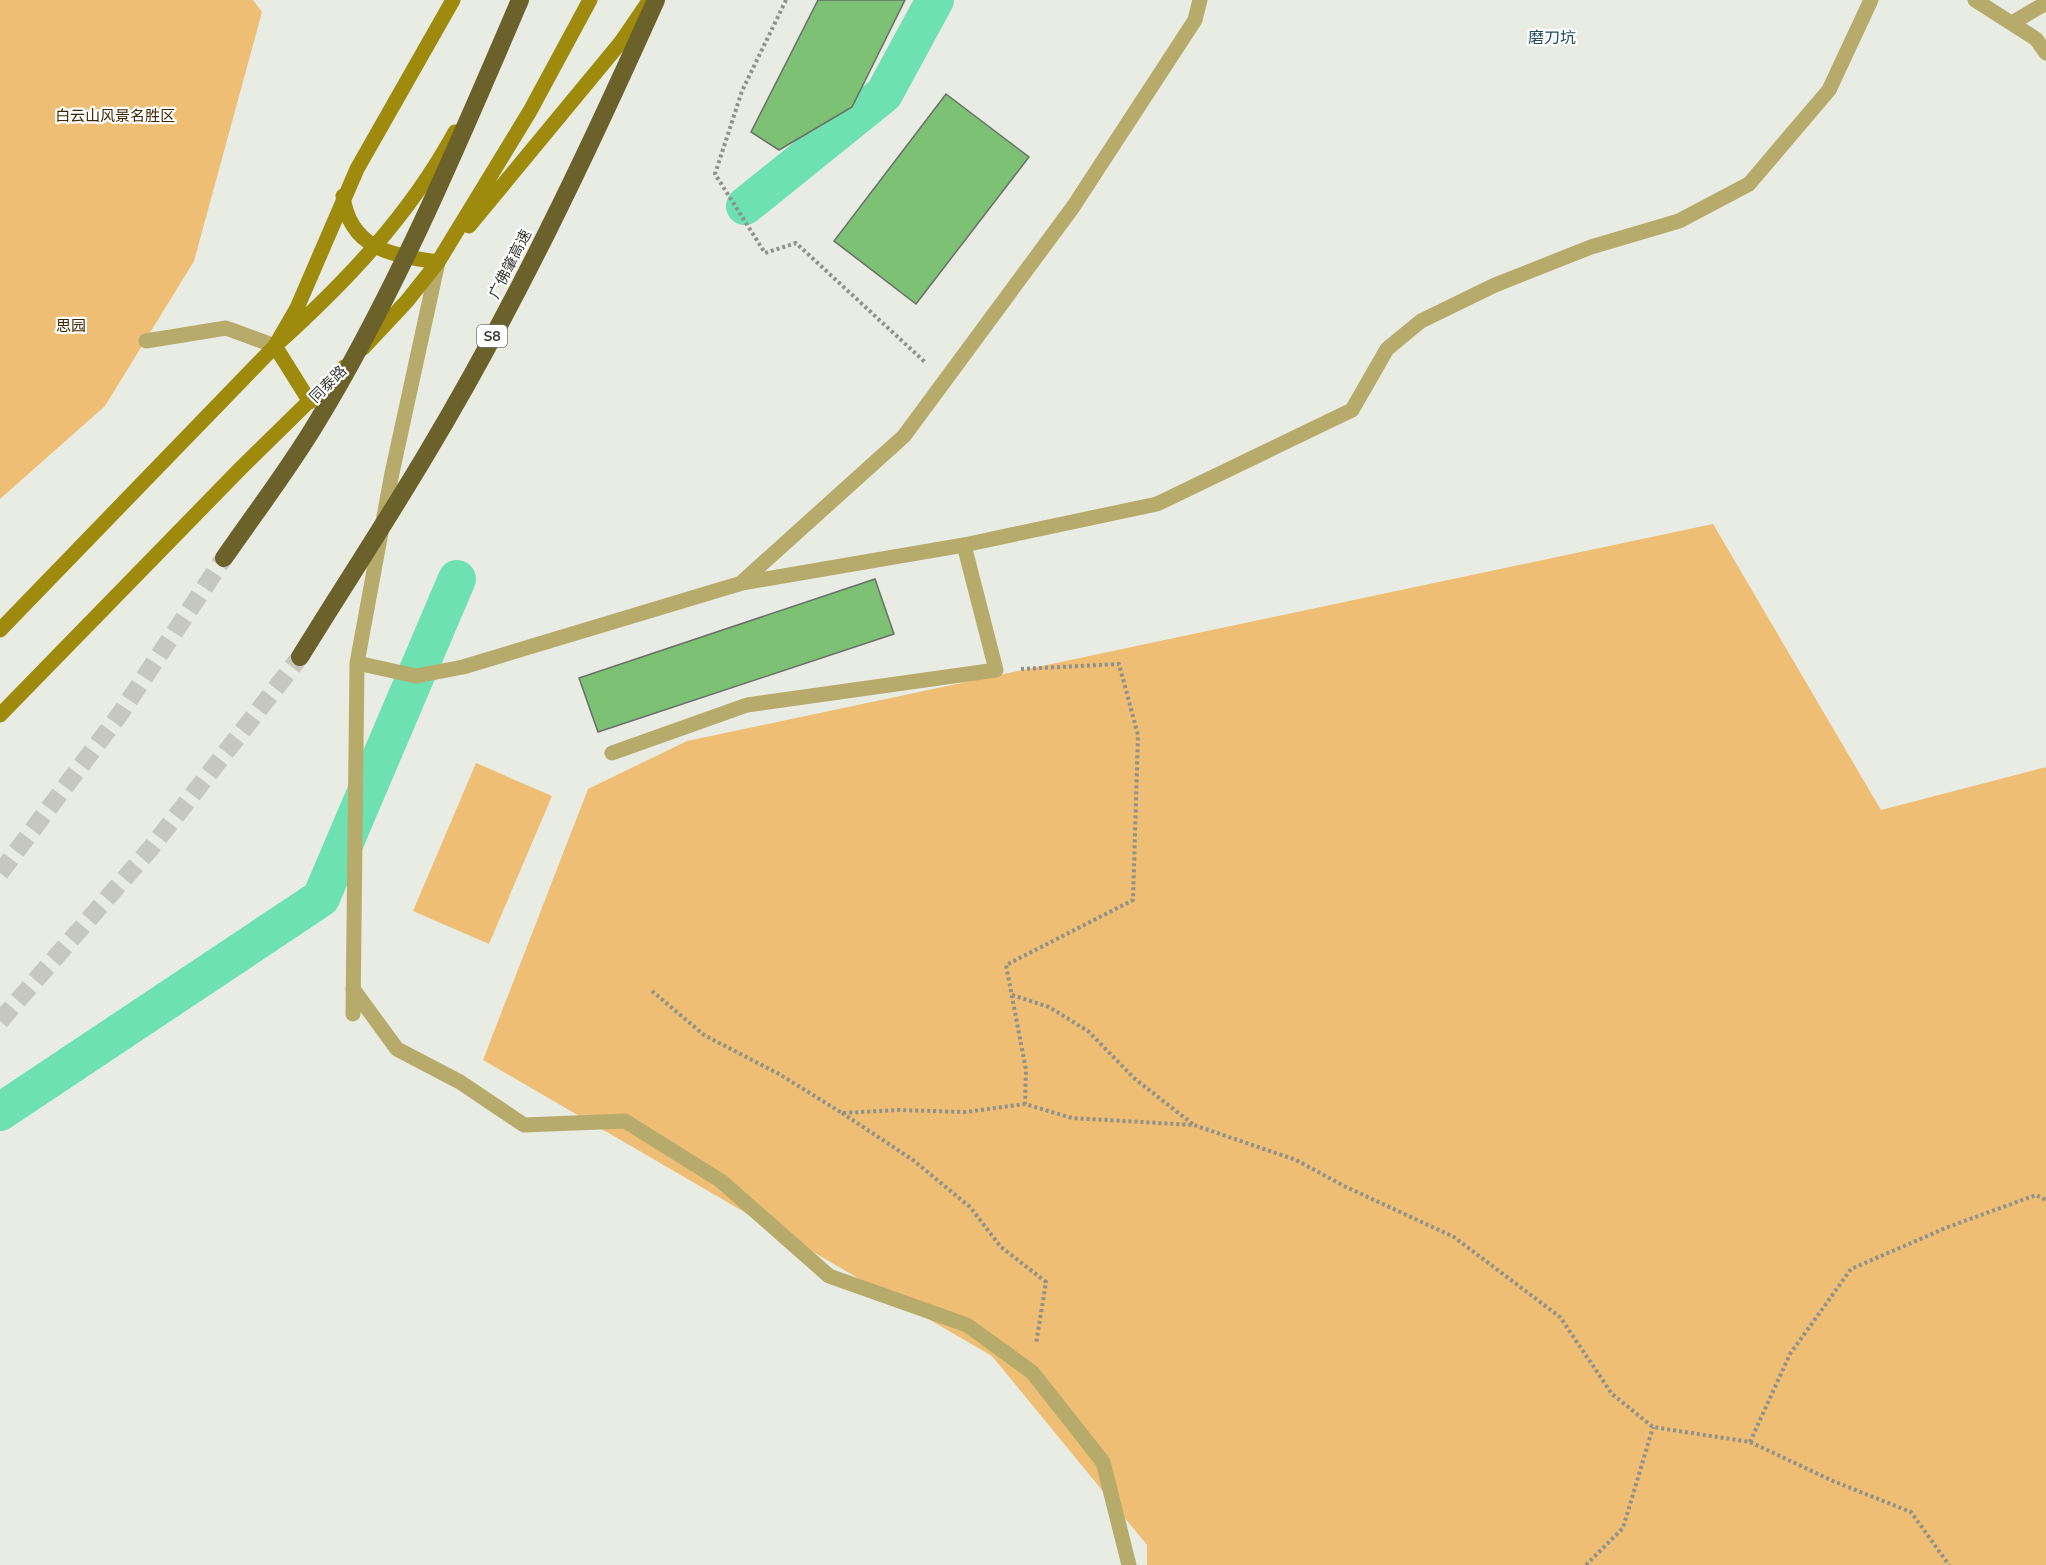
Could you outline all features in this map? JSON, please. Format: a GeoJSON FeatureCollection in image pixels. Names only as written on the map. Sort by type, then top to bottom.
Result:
{"type":"FeatureCollection","features":[{"type":"Feature","properties":{"kind":"highway"},"geometry":{"type":"LineString","coordinates":[[224,558],[316,423],[356,351],[442,175],[520,0]]}},
{"type":"Feature","properties":{"kind":"highway","name":"广佛肇高速"},"geometry":{"type":"LineString","coordinates":[[300,657],[428,452],[524,279],[614,93],[656,0]]}},
{"type":"Feature","properties":{"kind":"main road"},"geometry":{"type":"LineString","coordinates":[[275,346],[297,308],[343,196],[453,0]]}},
{"type":"Feature","properties":{"kind":"main road"},"geometry":{"type":"LineString","coordinates":[[0,630],[275,346],[342,284],[377,247],[436,167],[492,62],[520,0]]}},
{"type":"Feature","properties":{"kind":"main road","name":"同泰路"},"geometry":{"type":"LineString","coordinates":[[0,716],[225,484],[310,402],[407,301],[438,262],[530,111],[590,0]]}},
{"type":"Feature","properties":{"kind":"main road"},"geometry":{"type":"LineString","coordinates":[[343,196],[347,219],[367,241],[398,256],[438,262],[548,133],[621,42],[649,0]]}},
{"type":"Feature","properties":{"kind":"main road"},"geometry":{"type":"LineString","coordinates":[[275,346],[310,402]]}},
{"type":"Feature","properties":{"kind":"street"},"geometry":{"type":"LineString","coordinates":[[742,582],[904,436],[1073,207],[1195,20],[1200,0]]}},
{"type":"Feature","properties":{"kind":"street"},"geometry":{"type":"LineString","coordinates":[[357,663],[416,676],[463,667],[742,582],[964,545],[1157,504],[1352,410],[1387,350],[1421,321],[1495,285],[1569,255],[1679,221],[1749,184],[1829,90],[1871,0]]}},
{"type":"Feature","properties":{"kind":"street"},"geometry":{"type":"LineString","coordinates":[[1976,0],[2036,39],[2046,53]]}},
{"type":"Feature","properties":{"kind":"street"},"geometry":{"type":"LineString","coordinates":[[2012,23],[2046,3]]}},
{"type":"Feature","properties":{"kind":"street"},"geometry":{"type":"LineString","coordinates":[[353,1014],[357,663],[392,473],[438,262]]}},
{"type":"Feature","properties":{"kind":"street"},"geometry":{"type":"LineString","coordinates":[[146,341],[226,328],[275,346]]}},
{"type":"Feature","properties":{"kind":"street"},"geometry":{"type":"LineString","coordinates":[[612,753],[747,705],[996,670],[964,545]]}},
{"type":"Feature","properties":{"kind":"street"},"geometry":{"type":"LineString","coordinates":[[353,988],[398,1050],[460,1082],[524,1125],[625,1121],[721,1181],[829,1275],[967,1325],[1032,1372],[1103,1462],[1129,1565]]}},
{"type":"Feature","properties":{"kind":"path"},"geometry":{"type":"LineString","coordinates":[[786,0],[742,91],[715,174],[765,253],[796,243],[945,380]]}},
{"type":"Feature","properties":{"kind":"path"},"geometry":{"type":"LineString","coordinates":[[996,670],[1119,664],[1138,735],[1133,900],[1006,965],[1026,1070],[1024,1104]]}},
{"type":"Feature","properties":{"kind":"path"},"geometry":{"type":"LineString","coordinates":[[652,991],[704,1035],[780,1074],[913,1160],[970,1207],[1001,1247],[1046,1282],[1032,1372]]}},
{"type":"Feature","properties":{"kind":"path"},"geometry":{"type":"LineString","coordinates":[[1012,994],[1049,1006],[1088,1031],[1135,1079],[1194,1125]]}},
{"type":"Feature","properties":{"kind":"path"},"geometry":{"type":"LineString","coordinates":[[842,1113],[898,1110],[966,1112],[1024,1104],[1072,1118],[1194,1125],[1296,1160],[1344,1186],[1454,1237],[1560,1317],[1612,1394],[1653,1426],[1750,1442],[1833,1481],[1911,1512],[1949,1565]]}},
{"type":"Feature","properties":{"kind":"path"},"geometry":{"type":"LineString","coordinates":[[1750,1442],[1790,1354],[1851,1269],[1948,1227],[2036,1195],[2046,1200]]}},
{"type":"Feature","properties":{"kind":"path"},"geometry":{"type":"LineString","coordinates":[[1586,1565],[1623,1528],[1653,1426]]}},
{"type":"Feature","properties":{"kind":"green space","name":"白云山风景名胜区"},"geometry":{"type":"Polygon","coordinates":[[[0,0],[253,0],[262,12],[194,261],[105,406],[0,499],[0,0]]]}},
{"type":"Feature","properties":{"kind":"green space"},"geometry":{"type":"Polygon","coordinates":[[[1713,524],[1881,810],[2046,767],[2046,1565],[1147,1565],[1147,1545],[992,1356],[483,1060],[588,789],[687,741],[1713,524]]]}},
{"type":"Feature","properties":{"kind":"green space"},"geometry":{"type":"Polygon","coordinates":[[[476,763],[552,796],[489,944],[413,911],[476,763]]]}},
{"type":"Feature","properties":{"kind":"building"},"geometry":{"type":"Polygon","coordinates":[[[818,0],[905,0],[852,107],[779,150],[751,132],[818,0]]]}},
{"type":"Feature","properties":{"kind":"building"},"geometry":{"type":"Polygon","coordinates":[[[946,94],[1029,157],[916,304],[834,241],[946,94]]]}},
{"type":"Feature","properties":{"kind":"building"},"geometry":{"type":"Polygon","coordinates":[[[875,579],[894,634],[598,732],[579,678],[875,579]]]}},
{"type":"Feature","properties":{"kind":"waterway"},"geometry":{"type":"LineString","coordinates":[[745,206],[884,94],[935,0]]}},
{"type":"Feature","properties":{"kind":"waterway"},"geometry":{"type":"LineString","coordinates":[[0,1112],[321,898],[457,579]]}},
{"type":"Feature","properties":{"kind":"tunnel"},"geometry":{"type":"LineString","coordinates":[[0,873],[120,714],[224,558]]}},
{"type":"Feature","properties":{"kind":"tunnel"},"geometry":{"type":"LineString","coordinates":[[0,1021],[151,848],[300,657]]}},
{"type":"Feature","properties":{"kind":"district","name":"磨刀坑"},"geometry":{"type":"Point","coordinates":[1552,37]}},
{"type":"Feature","properties":{"kind":"park label","name":"思园"},"geometry":{"type":"Point","coordinates":[71,326]}}]}
